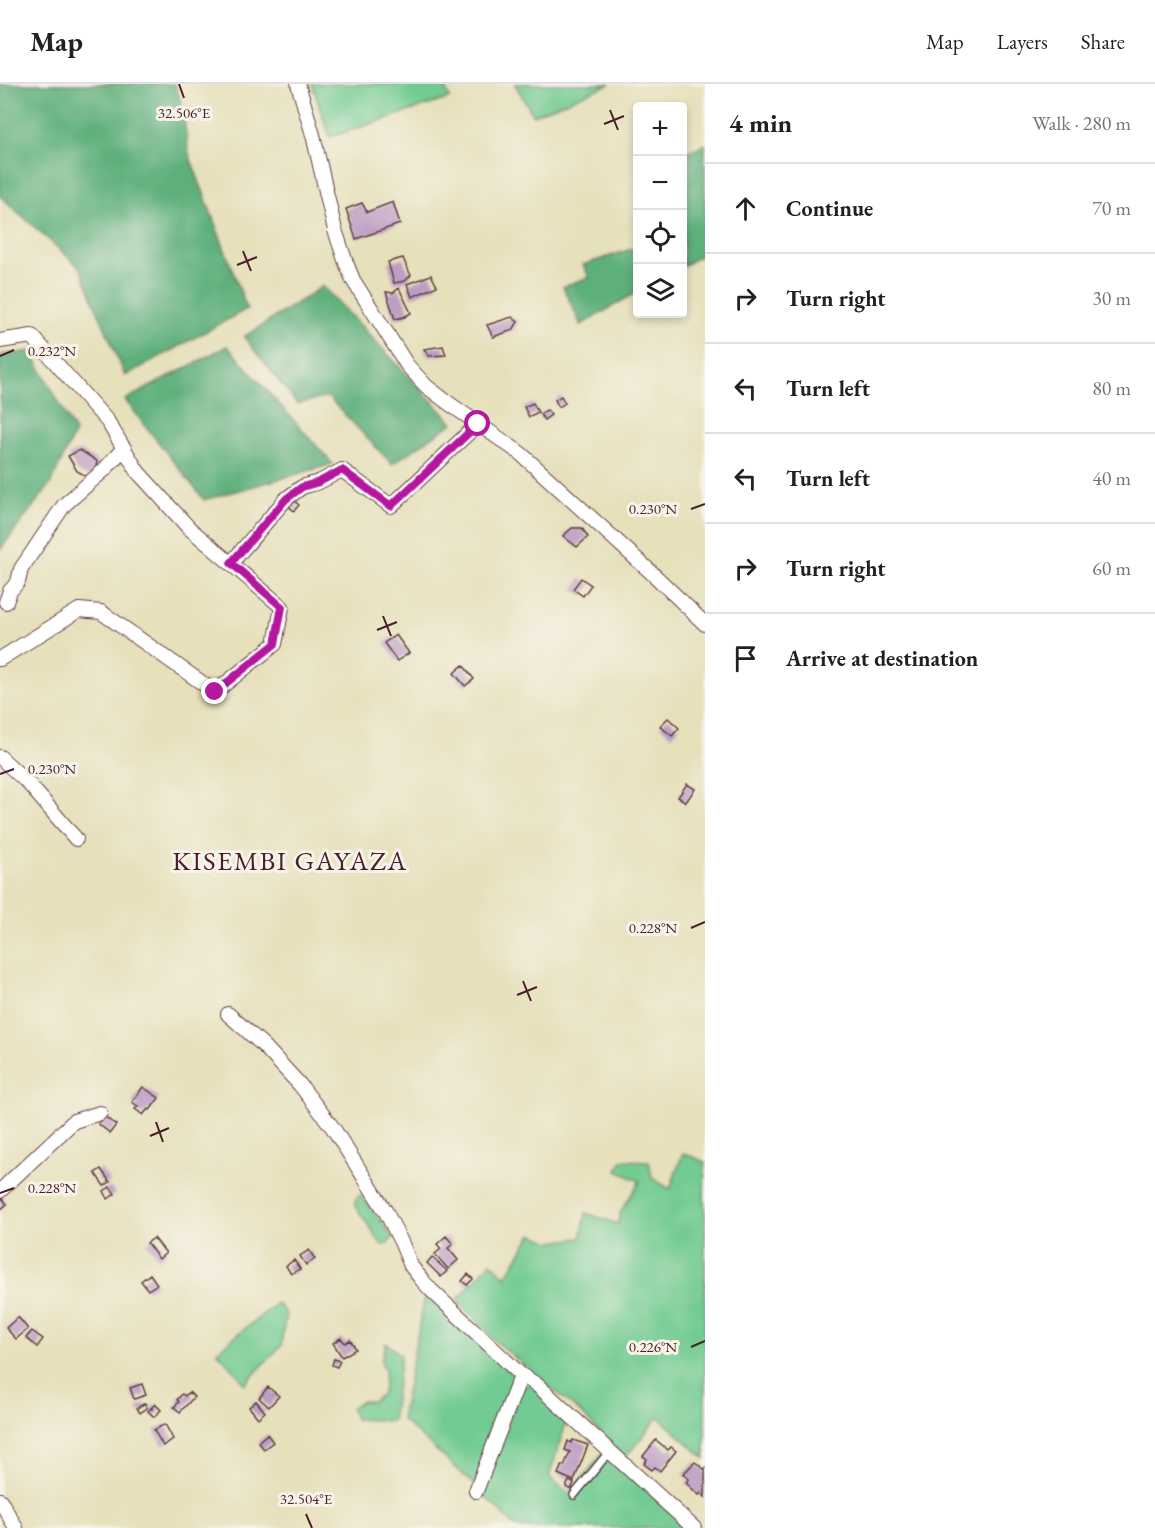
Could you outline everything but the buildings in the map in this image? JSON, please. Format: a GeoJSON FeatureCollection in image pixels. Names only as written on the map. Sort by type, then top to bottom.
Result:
{"type":"FeatureCollection","features":[{"type":"Feature","properties":{"kind":"street"},"geometry":{"type":"LineString","coordinates":[[298,84],[313,135],[335,230],[345,260],[353,280],[407,364],[426,386],[520,453],[705,624]]}},
{"type":"Feature","properties":{"kind":"street"},"geometry":{"type":"LineString","coordinates":[[0,341],[32,336],[108,422],[138,472],[189,528],[282,607],[275,644],[215,692],[100,612],[79,610],[0,659]]}},
{"type":"Feature","properties":{"kind":"street"},"geometry":{"type":"LineString","coordinates":[[231,563],[286,499],[302,487],[319,482],[342,470],[391,506],[478,424]]}},
{"type":"Feature","properties":{"kind":"street"},"geometry":{"type":"LineString","coordinates":[[6,602],[10,591],[18,582],[21,569],[64,505],[104,470],[124,448]]}},
{"type":"Feature","properties":{"kind":"street"},"geometry":{"type":"LineString","coordinates":[[0,758],[28,783],[76,839]]}},
{"type":"Feature","properties":{"kind":"street"},"geometry":{"type":"LineString","coordinates":[[228,1014],[263,1045],[300,1085],[333,1128],[386,1212],[411,1266],[422,1280],[521,1375],[536,1384],[694,1528]]}},
{"type":"Feature","properties":{"kind":"street"},"geometry":{"type":"LineString","coordinates":[[0,1191],[74,1121],[100,1113]]}},
{"type":"Feature","properties":{"kind":"street"},"geometry":{"type":"LineString","coordinates":[[476,1491],[521,1375]]}},
{"type":"Feature","properties":{"kind":"street"},"geometry":{"type":"LineString","coordinates":[[2,1509],[16,1528]]}},
{"type":"Feature","properties":{"kind":"lane"},"geometry":{"type":"LineString","coordinates":[[574,1495],[609,1452]]}},
{"type":"Feature","properties":{"kind":"green space"},"geometry":{"type":"Polygon","coordinates":[[[0,84],[175,84],[182,106],[189,154],[247,309],[125,376],[80,268],[0,196],[0,84]]]}},
{"type":"Feature","properties":{"kind":"green space"},"geometry":{"type":"Polygon","coordinates":[[[312,84],[443,84],[450,98],[330,137],[312,84]]]}},
{"type":"Feature","properties":{"kind":"green space"},"geometry":{"type":"Polygon","coordinates":[[[515,84],[610,84],[533,115],[515,84]]]}},
{"type":"Feature","properties":{"kind":"green space"},"geometry":{"type":"Polygon","coordinates":[[[705,144],[705,253],[687,264],[687,156],[687,151],[705,144]]]}},
{"type":"Feature","properties":{"kind":"green space"},"geometry":{"type":"Polygon","coordinates":[[[633,248],[633,294],[581,325],[563,287],[589,277],[583,265],[633,248]]]}},
{"type":"Feature","properties":{"kind":"green space"},"geometry":{"type":"Polygon","coordinates":[[[323,286],[453,423],[392,464],[328,397],[297,404],[244,337],[323,286]]]}},
{"type":"Feature","properties":{"kind":"green space"},"geometry":{"type":"Polygon","coordinates":[[[227,346],[333,464],[204,500],[125,400],[227,346]]]}},
{"type":"Feature","properties":{"kind":"green space"},"geometry":{"type":"Polygon","coordinates":[[[31,351],[75,432],[51,483],[0,550],[0,355],[31,351]]]}},
{"type":"Feature","properties":{"kind":"green space"},"geometry":{"type":"Polygon","coordinates":[[[683,1153],[705,1162],[705,1458],[658,1417],[625,1458],[581,1413],[494,1340],[481,1324],[456,1301],[491,1262],[506,1277],[532,1234],[551,1242],[581,1238],[586,1213],[618,1224],[620,1213],[640,1181],[617,1171],[622,1160],[649,1161],[652,1178],[670,1189],[683,1153]]]}},
{"type":"Feature","properties":{"kind":"green space"},"geometry":{"type":"Polygon","coordinates":[[[360,1195],[393,1237],[387,1244],[382,1245],[355,1206],[355,1200],[360,1195]]]}},
{"type":"Feature","properties":{"kind":"green space"},"geometry":{"type":"Polygon","coordinates":[[[426,1291],[515,1376],[474,1484],[401,1419],[426,1291]]]}},
{"type":"Feature","properties":{"kind":"green space"},"geometry":{"type":"Polygon","coordinates":[[[277,1303],[286,1314],[281,1346],[245,1384],[217,1351],[277,1303]]]}},
{"type":"Feature","properties":{"kind":"green space"},"geometry":{"type":"Polygon","coordinates":[[[386,1343],[401,1355],[392,1421],[355,1419],[351,1408],[362,1401],[373,1401],[383,1393],[385,1371],[381,1361],[386,1343]]]}},
{"type":"Feature","properties":{"kind":"green space"},"geometry":{"type":"Polygon","coordinates":[[[529,1384],[534,1386],[566,1423],[549,1477],[570,1494],[603,1452],[688,1528],[517,1528],[483,1495],[483,1488],[520,1390],[529,1384]]]}},
{"type":"Feature","properties":{"kind":"district","name":"KISEMBI GAYAZA"},"geometry":{"type":"Point","coordinates":[290,861]}},
{"type":"Feature","properties":{"kind":"route"},"geometry":{"type":"LineString","coordinates":[[215,692],[275,644],[282,607],[231,563],[286,499],[302,487],[319,482],[342,470],[391,506],[478,424]]}}]}
